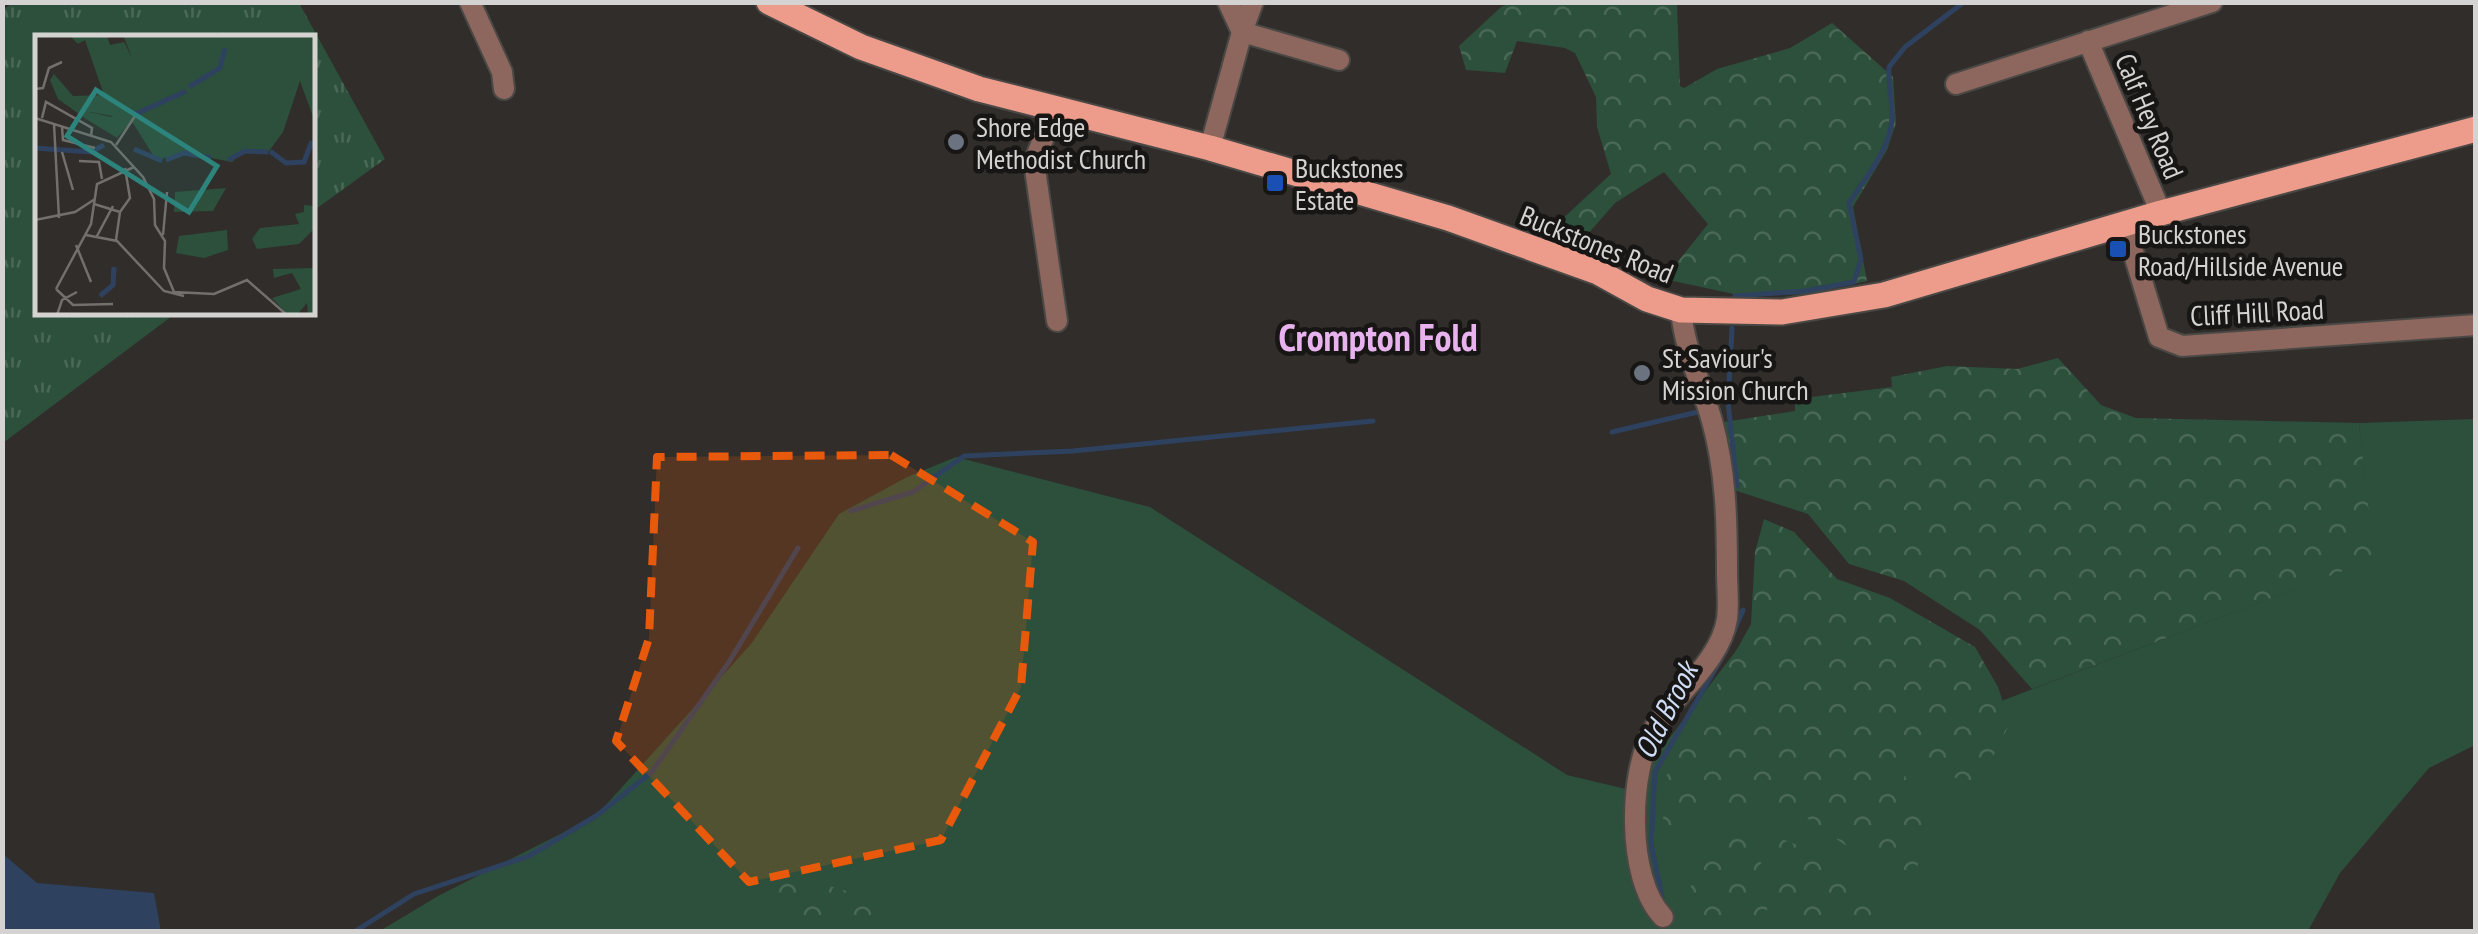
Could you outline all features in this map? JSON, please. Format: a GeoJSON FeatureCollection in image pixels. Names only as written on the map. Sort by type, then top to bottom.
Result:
{"type":"FeatureCollection","features":[{"type":"Feature","properties":{"kind":"main road","name":"Buckstones Road"},"geometry":{"type":"LineString","coordinates":[[770,2],[877,52],[979,88],[1210,148],[1466,224],[1598,272],[1647,299],[1682,310],[1782,312],[1867,298],[2476,129]]}},
{"type":"Feature","properties":{"kind":"street"},"geometry":{"type":"LineString","coordinates":[[470,2],[502,72],[504,89]]}},
{"type":"Feature","properties":{"kind":"street"},"geometry":{"type":"LineString","coordinates":[[1228,2],[1242,32],[1339,60]]}},
{"type":"Feature","properties":{"kind":"street"},"geometry":{"type":"LineString","coordinates":[[1210,148],[1254,2]]}},
{"type":"Feature","properties":{"kind":"street"},"geometry":{"type":"LineString","coordinates":[[1956,84],[2212,2]]}},
{"type":"Feature","properties":{"kind":"street","name":"Calf Hey Road"},"geometry":{"type":"LineString","coordinates":[[2088,41],[2161,214]]}},
{"type":"Feature","properties":{"kind":"street"},"geometry":{"type":"LineString","coordinates":[[1056,107],[1034,162],[1057,320]]}},
{"type":"Feature","properties":{"kind":"street","name":"Cliff Hill Road"},"geometry":{"type":"LineString","coordinates":[[2126,225],[2159,338],[2182,346],[2476,325]]}},
{"type":"Feature","properties":{"kind":"street"},"geometry":{"type":"LineString","coordinates":[[1663,917],[1655,908],[1639,868],[1639,777],[1654,728],[1720,641],[1727,618],[1726,494],[1708,409],[1682,328],[1682,310]]}},
{"type":"Feature","properties":{"kind":"highlighted area"},"geometry":{"type":"Polygon","coordinates":[[[891,455],[1033,542],[1021,687],[941,840],[749,882],[616,741],[649,638],[657,457],[891,455]]]}},
{"type":"Feature","properties":{"kind":"green space"},"geometry":{"type":"Polygon","coordinates":[[[1513,2],[1677,3],[1680,86],[1684,88],[1717,69],[1790,48],[1832,23],[1893,77],[1896,123],[1887,150],[1853,207],[1867,281],[1808,294],[1743,296],[1664,279],[1708,224],[1664,172],[1615,203],[1580,243],[1546,234],[1611,174],[1597,127],[1596,97],[1575,53],[1517,41],[1505,73],[1466,70],[1459,46],[1501,7],[1513,2]]]}},
{"type":"Feature","properties":{"kind":"green space"},"geometry":{"type":"Polygon","coordinates":[[[13,3],[299,3],[385,159],[315,210],[315,35],[35,35],[35,315],[173,315],[3,443],[2,10],[13,3]]]}},
{"type":"Feature","properties":{"kind":"green space"},"geometry":{"type":"Polygon","coordinates":[[[2058,358],[2101,405],[2136,418],[2359,423],[2374,559],[2032,689],[1980,630],[1904,581],[1849,564],[1808,514],[1731,489],[1718,423],[1795,411],[1795,399],[1892,387],[1891,377],[1947,366],[2017,369],[2058,358]]]}},
{"type":"Feature","properties":{"kind":"green space"},"geometry":{"type":"Polygon","coordinates":[[[2475,419],[2475,745],[2429,768],[2340,873],[2311,931],[378,932],[438,896],[596,816],[751,644],[839,514],[907,477],[956,457],[1150,507],[1567,775],[1630,790],[1738,648],[1975,711],[2373,559],[2359,423],[2475,419]]]}},
{"type":"Feature","properties":{"kind":"green space"},"geometry":{"type":"Polygon","coordinates":[[[1764,519],[1794,532],[1837,579],[1890,598],[1975,647],[1998,687],[2010,723],[1975,792],[1914,748],[1905,775],[1928,839],[1908,890],[1800,813],[1744,804],[1706,818],[1673,849],[1662,844],[1665,779],[1751,624],[1755,552],[1764,519]]]}},
{"type":"Feature","properties":{"kind":"green space"},"geometry":{"type":"Polygon","coordinates":[[[1734,833],[1752,835],[1766,879],[1768,931],[1684,931],[1691,887],[1700,863],[1734,833]]]}},
{"type":"Feature","properties":{"kind":"green space"},"geometry":{"type":"Polygon","coordinates":[[[1769,834],[1805,848],[1894,913],[1931,931],[1775,931],[1769,834]]]}},
{"type":"Feature","properties":{"kind":"green space"},"geometry":{"type":"Polygon","coordinates":[[[770,869],[878,900],[888,931],[784,931],[770,869]]]}},
{"type":"Feature","properties":{"kind":"water"},"geometry":{"type":"Polygon","coordinates":[[[3,854],[37,883],[154,893],[161,931],[3,931],[3,854]]]}},
{"type":"Feature","properties":{"kind":"waterway","name":"Old Brook"},"geometry":{"type":"LineString","coordinates":[[1735,296],[1805,291],[1854,282],[1861,259],[1849,203],[1888,139],[1892,116],[1889,67],[1905,47],[1964,2]]}},
{"type":"Feature","properties":{"kind":"waterway","name":"Old Brook"},"geometry":{"type":"LineString","coordinates":[[1732,328],[1728,402],[1737,486]]}},
{"type":"Feature","properties":{"kind":"waterway"},"geometry":{"type":"LineString","coordinates":[[1612,432],[1702,411]]}},
{"type":"Feature","properties":{"kind":"waterway"},"geometry":{"type":"LineString","coordinates":[[851,511],[913,492],[964,456],[1073,451],[1373,421]]}},
{"type":"Feature","properties":{"kind":"waterway"},"geometry":{"type":"LineString","coordinates":[[354,932],[414,894],[529,856],[596,816],[651,773],[729,662],[798,548]]}},
{"type":"Feature","properties":{"kind":"waterway","name":"Old Brook"},"geometry":{"type":"LineString","coordinates":[[1732,636],[1743,610]]}},
{"type":"Feature","properties":{"kind":"waterway","name":"Old Brook"},"geometry":{"type":"LineString","coordinates":[[1662,897],[1651,843],[1655,772],[1726,651]]}},
{"type":"Feature","properties":{"kind":"place","name":"Shore Edge Methodist Church"},"geometry":{"type":"Point","coordinates":[956,142]}},
{"type":"Feature","properties":{"kind":"place","name":"Buckstones Estate"},"geometry":{"type":"Point","coordinates":[1275,183]}},
{"type":"Feature","properties":{"kind":"place","name":"Buckstones Road/Hillside Avenue"},"geometry":{"type":"Point","coordinates":[2118,249]}},
{"type":"Feature","properties":{"kind":"place","name":"St Saviour's Mission Church"},"geometry":{"type":"Point","coordinates":[1642,373]}},
{"type":"Feature","properties":{"kind":"district","name":"Crompton Fold"},"geometry":{"type":"Point","coordinates":[1378,336]}}]}
